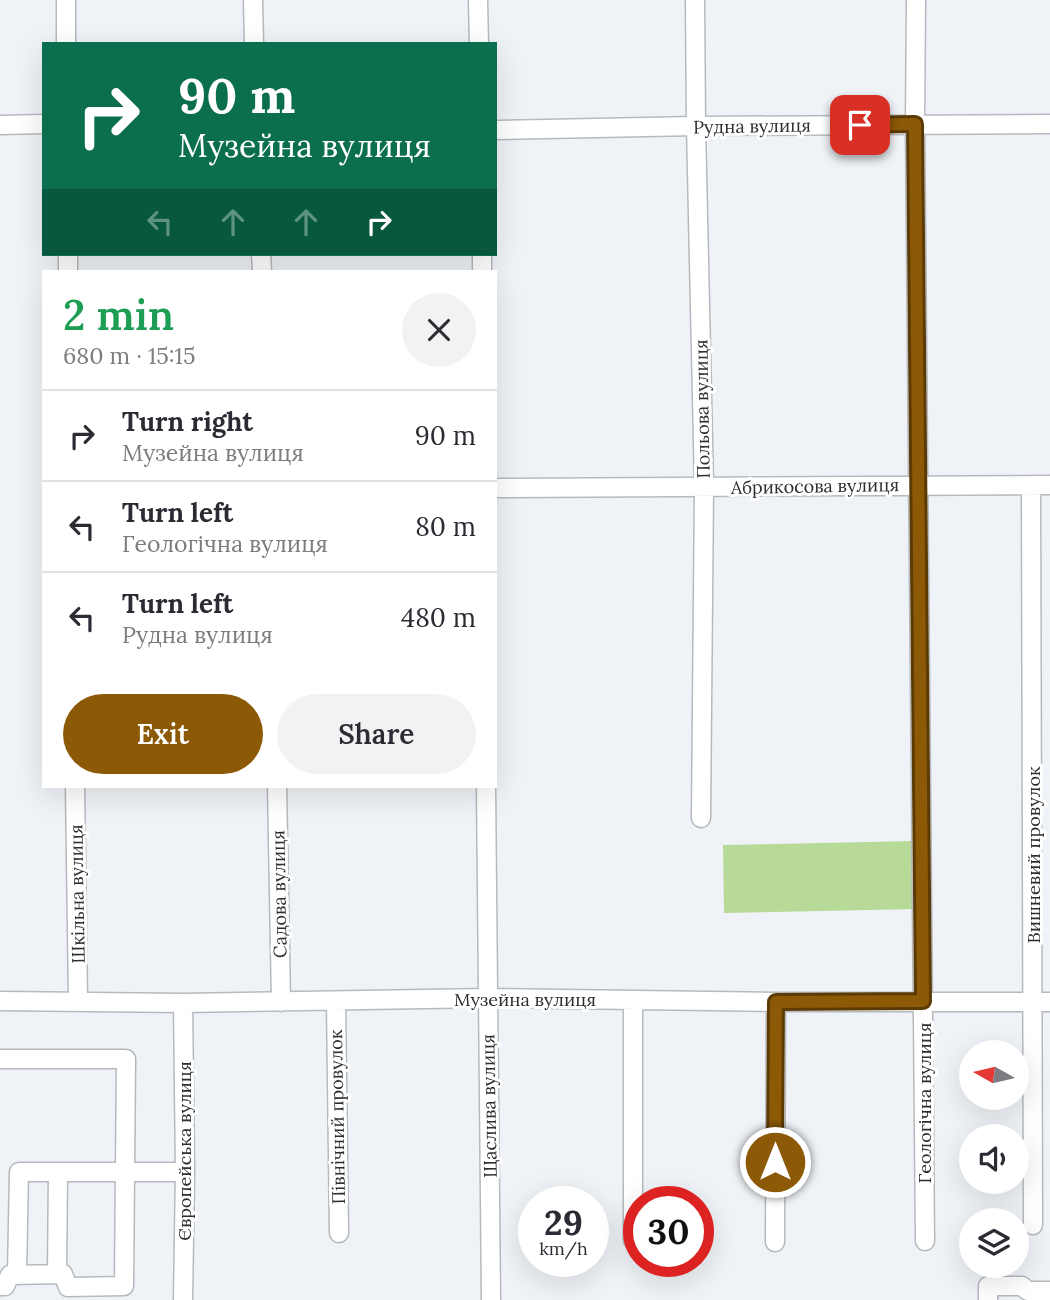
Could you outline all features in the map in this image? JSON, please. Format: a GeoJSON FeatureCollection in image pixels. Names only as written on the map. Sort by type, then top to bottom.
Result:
{"type":"FeatureCollection","features":[{"type":"Feature","properties":{"kind":"street"},"geometry":{"type":"LineString","coordinates":[[66,0],[66,42]]}},
{"type":"Feature","properties":{"kind":"street"},"geometry":{"type":"LineString","coordinates":[[253,0],[254,42]]}},
{"type":"Feature","properties":{"kind":"street"},"geometry":{"type":"LineString","coordinates":[[478,0],[479,42]]}},
{"type":"Feature","properties":{"kind":"street","name":"Польова вулиця"},"geometry":{"type":"LineString","coordinates":[[695,0],[704,487],[701,818]]}},
{"type":"Feature","properties":{"kind":"street","name":"Геологічна вулиця"},"geometry":{"type":"LineString","coordinates":[[916,0],[925,1241]]}},
{"type":"Feature","properties":{"kind":"street"},"geometry":{"type":"LineString","coordinates":[[0,125],[42,124]]}},
{"type":"Feature","properties":{"kind":"street","name":"Рудна вулиця"},"geometry":{"type":"LineString","coordinates":[[497,130],[1050,124]]}},
{"type":"Feature","properties":{"kind":"street","name":"Абрикосова вулиця"},"geometry":{"type":"LineString","coordinates":[[497,488],[1050,485]]}},
{"type":"Feature","properties":{"kind":"street","name":"Вишневий провулок"},"geometry":{"type":"LineString","coordinates":[[1031,486],[1042,1002],[1033,1225]]}},
{"type":"Feature","properties":{"kind":"street","name":"Шкільна вулиця"},"geometry":{"type":"LineString","coordinates":[[75,788],[78,1002]]}},
{"type":"Feature","properties":{"kind":"street","name":"Садова вулиця"},"geometry":{"type":"LineString","coordinates":[[277,788],[281,1002]]}},
{"type":"Feature","properties":{"kind":"street","name":"Щаслива вулиця"},"geometry":{"type":"LineString","coordinates":[[486,788],[491,1300]]}},
{"type":"Feature","properties":{"kind":"street","name":"Музейна вулиця"},"geometry":{"type":"LineString","coordinates":[[0,1001],[183,1003],[487,998],[1042,1002]]}},
{"type":"Feature","properties":{"kind":"street"},"geometry":{"type":"LineString","coordinates":[[633,1000],[633,1186]]}},
{"type":"Feature","properties":{"kind":"street","name":"Північний провулок"},"geometry":{"type":"LineString","coordinates":[[336,1002],[338,1233]]}},
{"type":"Feature","properties":{"kind":"street"},"geometry":{"type":"LineString","coordinates":[[775,1242],[776,1002]]}},
{"type":"Feature","properties":{"kind":"street","name":"Європейська вулиця"},"geometry":{"type":"LineString","coordinates":[[183,1003],[183,1300]]}},
{"type":"Feature","properties":{"kind":"street"},"geometry":{"type":"LineString","coordinates":[[0,1059],[126,1059],[124,1286],[68,1287],[63,1274],[10,1275],[5,1286],[0,1286]]}},
{"type":"Feature","properties":{"kind":"street"},"geometry":{"type":"LineString","coordinates":[[16,1274],[19,1172],[185,1172]]}},
{"type":"Feature","properties":{"kind":"street"},"geometry":{"type":"LineString","coordinates":[[57,1274],[58,1172]]}},
{"type":"Feature","properties":{"kind":"street"},"geometry":{"type":"LineString","coordinates":[[988,1300],[988,1286],[1022,1286],[1028,1291],[1050,1291]]}},
{"type":"Feature","properties":{"kind":"green space"},"geometry":{"type":"Polygon","coordinates":[[[916,841],[917,909],[724,913],[723,845],[916,841]]]}},
{"type":"Feature","properties":{"kind":"route"},"geometry":{"type":"LineString","coordinates":[[775,1162],[776,1002],[923,1001],[915,124],[860,125]]}}]}
